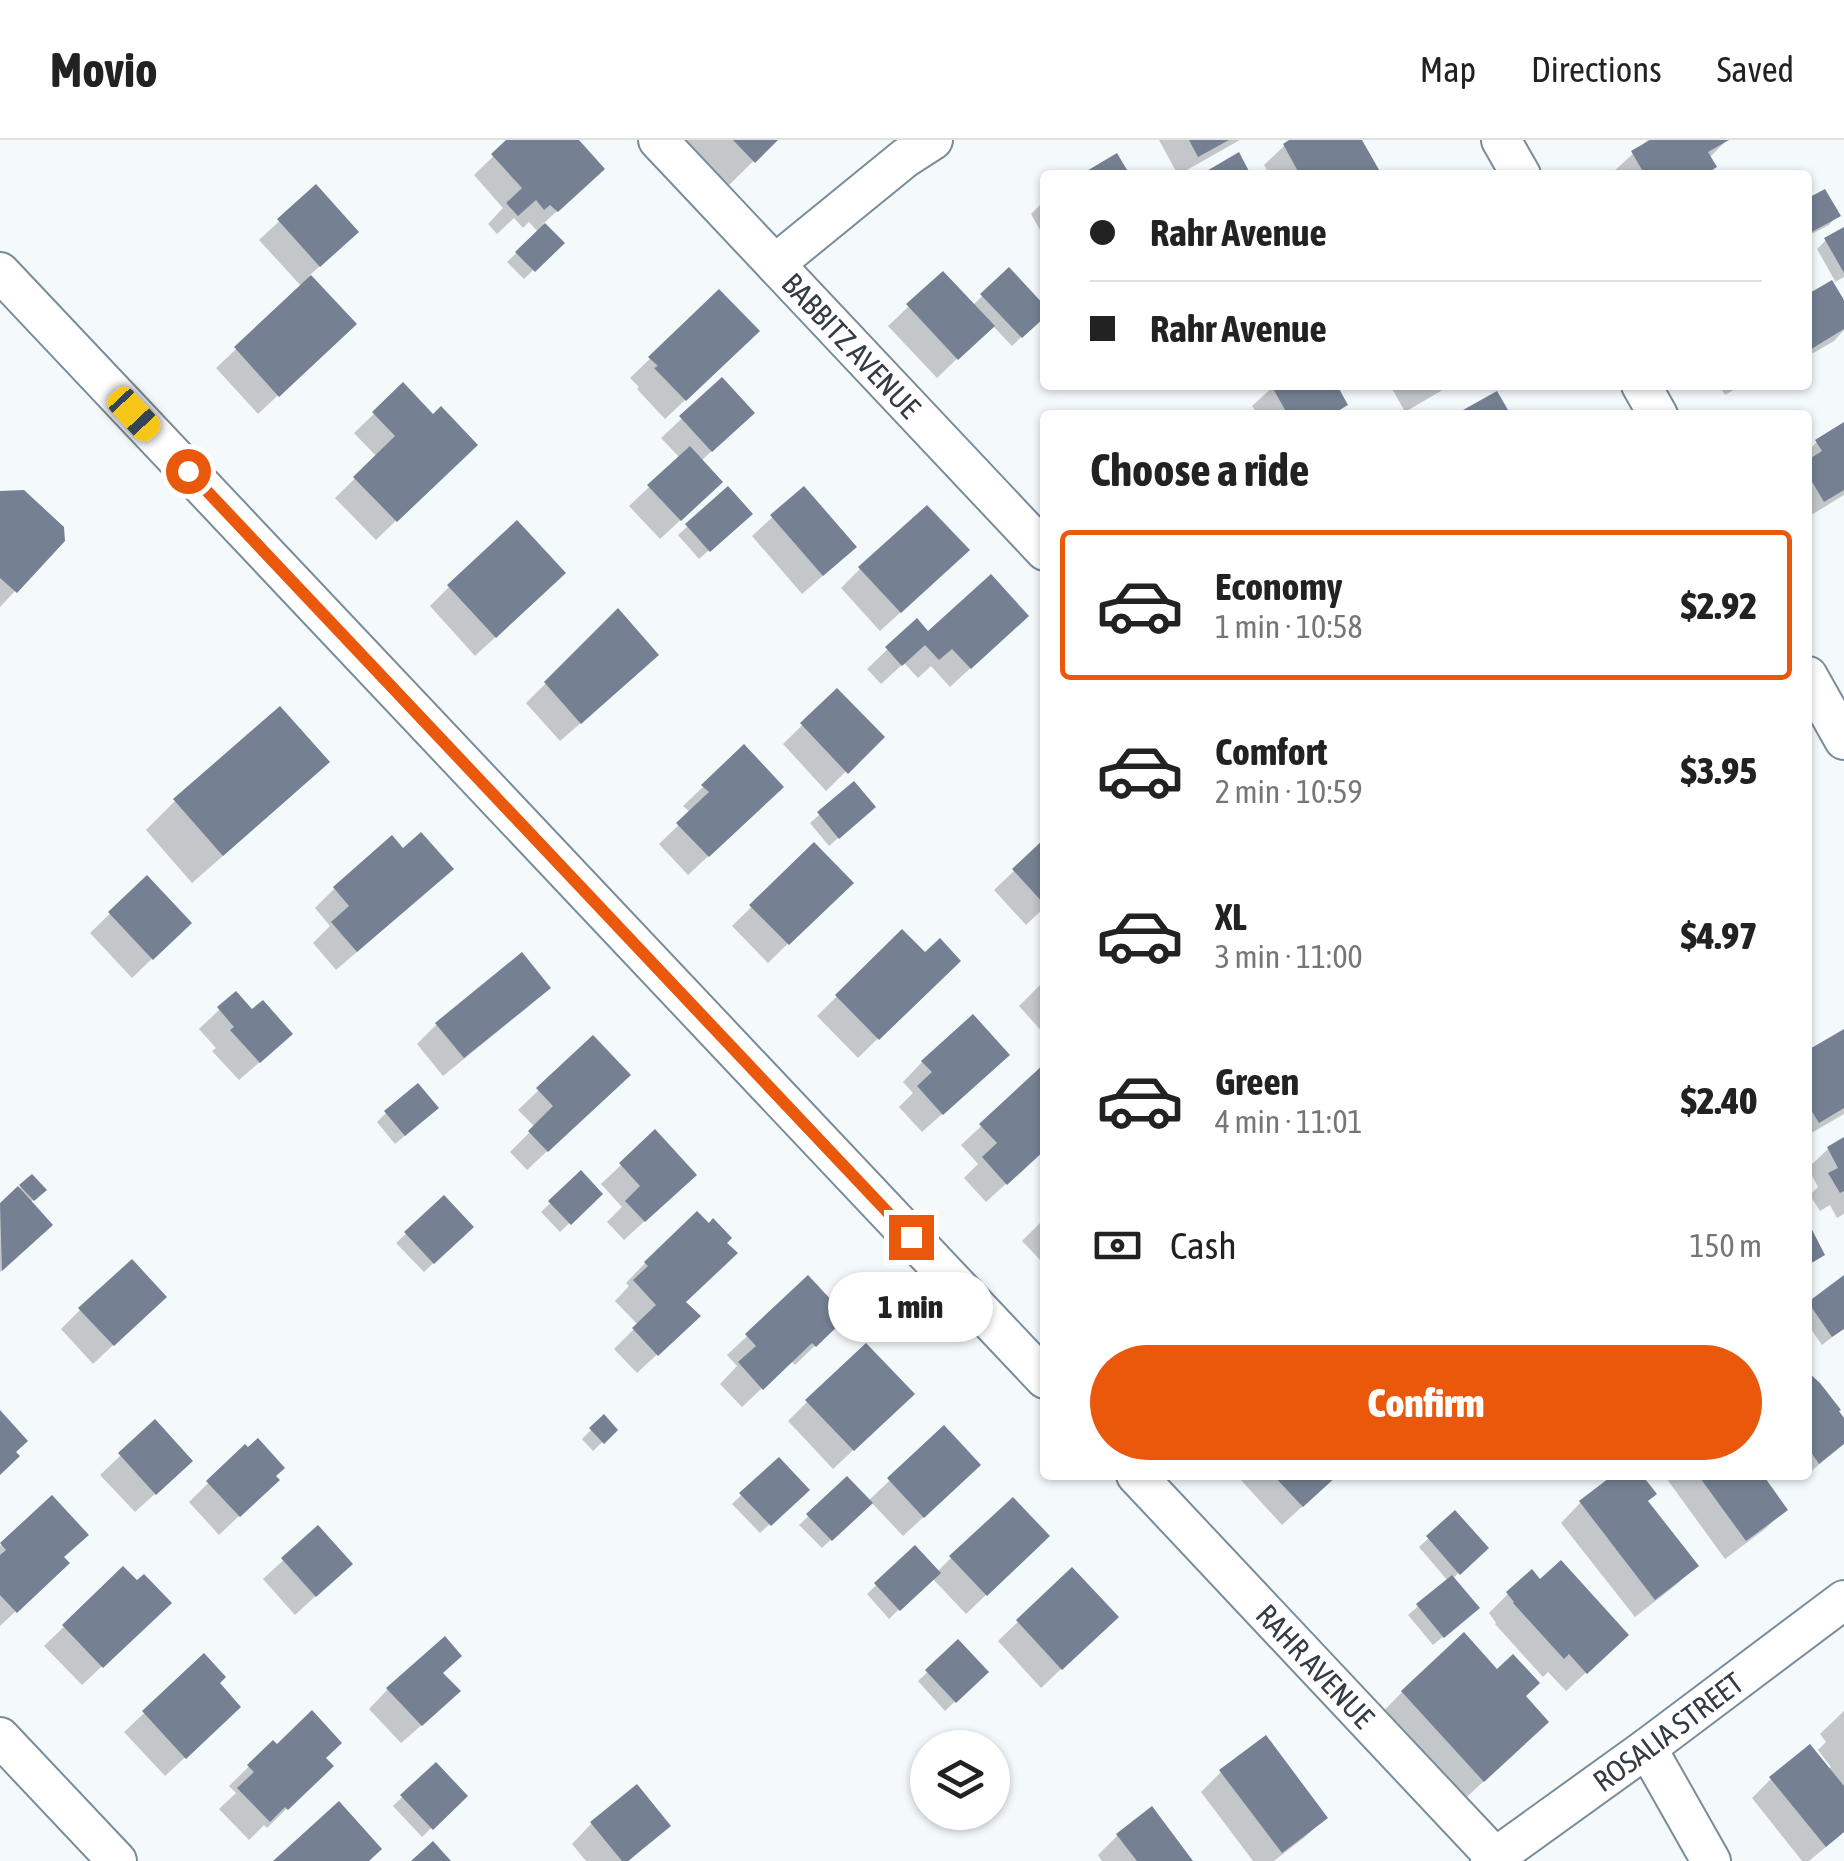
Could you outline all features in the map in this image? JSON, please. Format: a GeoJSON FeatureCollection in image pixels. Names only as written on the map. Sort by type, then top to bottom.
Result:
{"type":"FeatureCollection","features":[{"type":"Feature","properties":{"kind":"street","name":"BABBITZ AVENUE"},"geometry":{"type":"LineString","coordinates":[[658,140],[1040,546]]}},
{"type":"Feature","properties":{"kind":"street"},"geometry":{"type":"LineString","coordinates":[[775,264],[933,140]]}},
{"type":"Feature","properties":{"kind":"street"},"geometry":{"type":"LineString","coordinates":[[1501,140],[1518,170]]}},
{"type":"Feature","properties":{"kind":"street"},"geometry":{"type":"LineString","coordinates":[[0,272],[1040,1374]]}},
{"type":"Feature","properties":{"kind":"street"},"geometry":{"type":"LineString","coordinates":[[1812,683],[1844,740]]}},
{"type":"Feature","properties":{"kind":"street","name":"RAHR AVENUE"},"geometry":{"type":"LineString","coordinates":[[1141,1480],[1492,1859]]}},
{"type":"Feature","properties":{"kind":"street","name":"ROSALIA STREET"},"geometry":{"type":"LineString","coordinates":[[1492,1859],[1844,1600]]}},
{"type":"Feature","properties":{"kind":"street"},"geometry":{"type":"LineString","coordinates":[[0,1737],[117,1861]]}},
{"type":"Feature","properties":{"kind":"street"},"geometry":{"type":"LineString","coordinates":[[1647,1748],[1712,1861]]}},
{"type":"Feature","properties":{"kind":"building"},"geometry":{"type":"Polygon","coordinates":[[[506,140],[579,140],[605,169],[558,212],[550,205],[544,210],[536,200],[518,216],[506,203],[522,188],[491,154],[506,140]]]}},
{"type":"Feature","properties":{"kind":"building"},"geometry":{"type":"Polygon","coordinates":[[[733,140],[778,140],[755,163],[733,140]]]}},
{"type":"Feature","properties":{"kind":"building"},"geometry":{"type":"Polygon","coordinates":[[[1189,140],[1229,140],[1198,157],[1189,140]]]}},
{"type":"Feature","properties":{"kind":"building"},"geometry":{"type":"Polygon","coordinates":[[[1289,140],[1362,140],[1379,170],[1297,170],[1283,144],[1289,140]]]}},
{"type":"Feature","properties":{"kind":"building"},"geometry":{"type":"Polygon","coordinates":[[[1650,140],[1729,140],[1708,152],[1717,167],[1712,170],[1642,170],[1631,151],[1650,140]]]}},
{"type":"Feature","properties":{"kind":"building"},"geometry":{"type":"Polygon","coordinates":[[[1239,152],[1248,170],[1208,170],[1239,152]]]}},
{"type":"Feature","properties":{"kind":"building"},"geometry":{"type":"Polygon","coordinates":[[[1117,153],[1127,170],[1088,170],[1117,153]]]}},
{"type":"Feature","properties":{"kind":"building"},"geometry":{"type":"Polygon","coordinates":[[[316,184],[359,232],[320,267],[277,219],[316,184]]]}},
{"type":"Feature","properties":{"kind":"building"},"geometry":{"type":"Polygon","coordinates":[[[1825,189],[1841,216],[1812,232],[1812,196],[1825,189]]]}},
{"type":"Feature","properties":{"kind":"building"},"geometry":{"type":"Polygon","coordinates":[[[545,223],[565,243],[535,272],[515,252],[545,223]]]}},
{"type":"Feature","properties":{"kind":"building"},"geometry":{"type":"Polygon","coordinates":[[[1844,227],[1844,273],[1824,238],[1844,227]]]}},
{"type":"Feature","properties":{"kind":"building"},"geometry":{"type":"Polygon","coordinates":[[[1009,267],[1040,301],[1040,322],[1022,338],[980,294],[1009,267]]]}},
{"type":"Feature","properties":{"kind":"building"},"geometry":{"type":"Polygon","coordinates":[[[943,271],[995,326],[958,360],[906,304],[943,271]]]}},
{"type":"Feature","properties":{"kind":"building"},"geometry":{"type":"Polygon","coordinates":[[[311,275],[357,324],[279,397],[234,347],[311,275]]]}},
{"type":"Feature","properties":{"kind":"building"},"geometry":{"type":"Polygon","coordinates":[[[1832,280],[1844,300],[1844,329],[1812,349],[1812,292],[1832,280]]]}},
{"type":"Feature","properties":{"kind":"building"},"geometry":{"type":"Polygon","coordinates":[[[719,289],[760,331],[686,401],[648,357],[719,289]]]}},
{"type":"Feature","properties":{"kind":"building"},"geometry":{"type":"Polygon","coordinates":[[[722,377],[755,413],[712,452],[679,416],[722,377]]]}},
{"type":"Feature","properties":{"kind":"building"},"geometry":{"type":"Polygon","coordinates":[[[403,382],[433,414],[441,406],[478,445],[397,522],[353,477],[395,436],[372,412],[403,382]]]}},
{"type":"Feature","properties":{"kind":"building"},"geometry":{"type":"Polygon","coordinates":[[[1274,390],[1340,390],[1348,405],[1340,410],[1285,410],[1274,390]]]}},
{"type":"Feature","properties":{"kind":"building"},"geometry":{"type":"Polygon","coordinates":[[[1497,391],[1508,410],[1463,410],[1497,391]]]}},
{"type":"Feature","properties":{"kind":"building"},"geometry":{"type":"Polygon","coordinates":[[[1844,422],[1844,490],[1824,502],[1812,482],[1812,457],[1822,451],[1815,440],[1844,422]]]}},
{"type":"Feature","properties":{"kind":"building"},"geometry":{"type":"Polygon","coordinates":[[[690,446],[723,482],[681,521],[647,485],[690,446]]]}},
{"type":"Feature","properties":{"kind":"building"},"geometry":{"type":"Polygon","coordinates":[[[728,486],[753,514],[710,552],[685,524],[728,486]]]}},
{"type":"Feature","properties":{"kind":"building"},"geometry":{"type":"Polygon","coordinates":[[[804,486],[857,547],[823,576],[770,515],[804,486]]]}},
{"type":"Feature","properties":{"kind":"building"},"geometry":{"type":"Polygon","coordinates":[[[24,490],[64,527],[65,541],[17,593],[0,578],[0,491],[24,490]]]}},
{"type":"Feature","properties":{"kind":"building"},"geometry":{"type":"Polygon","coordinates":[[[927,505],[970,550],[901,613],[858,567],[927,505]]]}},
{"type":"Feature","properties":{"kind":"building"},"geometry":{"type":"Polygon","coordinates":[[[517,520],[566,573],[496,638],[447,585],[517,520]]]}},
{"type":"Feature","properties":{"kind":"building"},"geometry":{"type":"Polygon","coordinates":[[[991,574],[1029,616],[971,669],[952,649],[939,660],[925,645],[902,666],[885,647],[917,618],[928,631],[991,574]]]}},
{"type":"Feature","properties":{"kind":"building"},"geometry":{"type":"Polygon","coordinates":[[[618,608],[659,655],[581,724],[544,682],[618,608]]]}},
{"type":"Feature","properties":{"kind":"building"},"geometry":{"type":"Polygon","coordinates":[[[837,688],[885,737],[848,774],[800,723],[837,688]]]}},
{"type":"Feature","properties":{"kind":"building"},"geometry":{"type":"Polygon","coordinates":[[[280,706],[330,762],[223,856],[173,799],[280,706]]]}},
{"type":"Feature","properties":{"kind":"building"},"geometry":{"type":"Polygon","coordinates":[[[744,744],[784,787],[709,857],[676,823],[709,792],[701,785],[744,744]]]}},
{"type":"Feature","properties":{"kind":"building"},"geometry":{"type":"Polygon","coordinates":[[[854,781],[876,807],[839,839],[817,812],[854,781]]]}},
{"type":"Feature","properties":{"kind":"building"},"geometry":{"type":"Polygon","coordinates":[[[421,832],[454,869],[357,952],[331,922],[349,906],[333,887],[392,835],[403,848],[421,832]]]}},
{"type":"Feature","properties":{"kind":"building"},"geometry":{"type":"Polygon","coordinates":[[[814,842],[854,883],[789,945],[749,905],[814,842]]]}},
{"type":"Feature","properties":{"kind":"building"},"geometry":{"type":"Polygon","coordinates":[[[1040,843],[1040,900],[1012,869],[1040,843]]]}},
{"type":"Feature","properties":{"kind":"building"},"geometry":{"type":"Polygon","coordinates":[[[147,875],[192,923],[153,960],[108,912],[147,875]]]}},
{"type":"Feature","properties":{"kind":"building"},"geometry":{"type":"Polygon","coordinates":[[[902,929],[925,952],[940,938],[961,961],[879,1040],[835,995],[902,929]]]}},
{"type":"Feature","properties":{"kind":"building"},"geometry":{"type":"Polygon","coordinates":[[[522,952],[551,988],[464,1058],[435,1023],[522,952]]]}},
{"type":"Feature","properties":{"kind":"building"},"geometry":{"type":"Polygon","coordinates":[[[236,991],[252,1009],[263,1000],[293,1034],[260,1063],[230,1030],[234,1027],[217,1007],[236,991]]]}},
{"type":"Feature","properties":{"kind":"building"},"geometry":{"type":"Polygon","coordinates":[[[973,1014],[1010,1055],[943,1115],[917,1086],[932,1072],[921,1061],[973,1014]]]}},
{"type":"Feature","properties":{"kind":"building"},"geometry":{"type":"Polygon","coordinates":[[[1844,1029],[1844,1108],[1819,1123],[1812,1112],[1812,1048],[1844,1029]]]}},
{"type":"Feature","properties":{"kind":"building"},"geometry":{"type":"Polygon","coordinates":[[[593,1035],[631,1075],[548,1152],[528,1131],[553,1106],[536,1088],[593,1035]]]}},
{"type":"Feature","properties":{"kind":"building"},"geometry":{"type":"Polygon","coordinates":[[[1040,1068],[1040,1155],[1007,1185],[982,1157],[997,1143],[979,1124],[1040,1068]]]}},
{"type":"Feature","properties":{"kind":"building"},"geometry":{"type":"Polygon","coordinates":[[[418,1083],[439,1108],[405,1136],[384,1111],[418,1083]]]}},
{"type":"Feature","properties":{"kind":"building"},"geometry":{"type":"Polygon","coordinates":[[[655,1129],[697,1175],[645,1222],[625,1201],[640,1186],[619,1163],[655,1129]]]}},
{"type":"Feature","properties":{"kind":"building"},"geometry":{"type":"Polygon","coordinates":[[[1844,1137],[1844,1191],[1840,1193],[1828,1173],[1838,1168],[1827,1147],[1844,1137]]]}},
{"type":"Feature","properties":{"kind":"building"},"geometry":{"type":"Polygon","coordinates":[[[581,1170],[603,1194],[571,1225],[548,1201],[581,1170]]]}},
{"type":"Feature","properties":{"kind":"building"},"geometry":{"type":"Polygon","coordinates":[[[32,1174],[47,1190],[34,1201],[19,1185],[32,1174]]]}},
{"type":"Feature","properties":{"kind":"building"},"geometry":{"type":"Polygon","coordinates":[[[18,1186],[53,1225],[2,1271],[0,1203],[18,1186]]]}},
{"type":"Feature","properties":{"kind":"building"},"geometry":{"type":"Polygon","coordinates":[[[444,1195],[474,1227],[434,1264],[404,1232],[444,1195]]]}},
{"type":"Feature","properties":{"kind":"building"},"geometry":{"type":"Polygon","coordinates":[[[697,1211],[709,1223],[713,1218],[732,1238],[727,1243],[738,1253],[686,1302],[701,1316],[658,1356],[632,1328],[656,1305],[633,1280],[648,1266],[644,1262],[697,1211]]]}},
{"type":"Feature","properties":{"kind":"building"},"geometry":{"type":"Polygon","coordinates":[[[1812,1230],[1825,1255],[1812,1263],[1812,1230]]]}},
{"type":"Feature","properties":{"kind":"building"},"geometry":{"type":"Polygon","coordinates":[[[132,1259],[167,1297],[114,1346],[78,1308],[132,1259]]]}},
{"type":"Feature","properties":{"kind":"building"},"geometry":{"type":"Polygon","coordinates":[[[808,1275],[847,1317],[816,1347],[812,1343],[763,1390],[738,1362],[756,1346],[745,1334],[808,1275]]]}},
{"type":"Feature","properties":{"kind":"building"},"geometry":{"type":"Polygon","coordinates":[[[1844,1275],[1844,1329],[1832,1337],[1812,1308],[1812,1299],[1844,1275]]]}},
{"type":"Feature","properties":{"kind":"building"},"geometry":{"type":"Polygon","coordinates":[[[866,1343],[915,1394],[854,1451],[805,1400],[866,1343]]]}},
{"type":"Feature","properties":{"kind":"building"},"geometry":{"type":"Polygon","coordinates":[[[1812,1376],[1844,1418],[1844,1444],[1819,1464],[1812,1454],[1812,1376]]]}},
{"type":"Feature","properties":{"kind":"building"},"geometry":{"type":"Polygon","coordinates":[[[0,1410],[28,1441],[16,1452],[20,1456],[0,1475],[0,1410]]]}},
{"type":"Feature","properties":{"kind":"building"},"geometry":{"type":"Polygon","coordinates":[[[604,1414],[618,1430],[604,1444],[589,1428],[604,1414]]]}},
{"type":"Feature","properties":{"kind":"building"},"geometry":{"type":"Polygon","coordinates":[[[155,1419],[193,1461],[156,1495],[118,1453],[155,1419]]]}},
{"type":"Feature","properties":{"kind":"building"},"geometry":{"type":"Polygon","coordinates":[[[944,1425],[981,1465],[924,1518],[887,1478],[944,1425]]]}},
{"type":"Feature","properties":{"kind":"building"},"geometry":{"type":"Polygon","coordinates":[[[258,1438],[285,1468],[276,1476],[280,1480],[240,1517],[206,1481],[245,1444],[248,1447],[258,1438]]]}},
{"type":"Feature","properties":{"kind":"building"},"geometry":{"type":"Polygon","coordinates":[[[779,1457],[810,1490],[771,1526],[739,1493],[779,1457]]]}},
{"type":"Feature","properties":{"kind":"building"},"geometry":{"type":"Polygon","coordinates":[[[847,1476],[873,1503],[832,1541],[806,1514],[847,1476]]]}},
{"type":"Feature","properties":{"kind":"building"},"geometry":{"type":"Polygon","coordinates":[[[1278,1480],[1333,1480],[1303,1507],[1278,1480]]]}},
{"type":"Feature","properties":{"kind":"building"},"geometry":{"type":"Polygon","coordinates":[[[1606,1480],[1646,1480],[1657,1494],[1648,1501],[1699,1566],[1655,1600],[1579,1501],[1606,1480]]]}},
{"type":"Feature","properties":{"kind":"building"},"geometry":{"type":"Polygon","coordinates":[[[1702,1480],[1767,1480],[1788,1510],[1746,1541],[1702,1480]]]}},
{"type":"Feature","properties":{"kind":"building"},"geometry":{"type":"Polygon","coordinates":[[[52,1495],[89,1535],[64,1557],[70,1563],[17,1613],[0,1595],[0,1555],[6,1550],[0,1543],[52,1495]]]}},
{"type":"Feature","properties":{"kind":"building"},"geometry":{"type":"Polygon","coordinates":[[[1013,1497],[1050,1536],[987,1596],[949,1556],[1013,1497]]]}},
{"type":"Feature","properties":{"kind":"building"},"geometry":{"type":"Polygon","coordinates":[[[1455,1510],[1489,1548],[1460,1575],[1426,1536],[1455,1510]]]}},
{"type":"Feature","properties":{"kind":"building"},"geometry":{"type":"Polygon","coordinates":[[[318,1525],[353,1564],[316,1597],[281,1558],[318,1525]]]}},
{"type":"Feature","properties":{"kind":"building"},"geometry":{"type":"Polygon","coordinates":[[[915,1545],[941,1573],[900,1611],[874,1583],[915,1545]]]}},
{"type":"Feature","properties":{"kind":"building"},"geometry":{"type":"Polygon","coordinates":[[[1561,1560],[1629,1635],[1587,1674],[1569,1654],[1564,1659],[1506,1592],[1532,1569],[1540,1579],[1561,1560]]]}},
{"type":"Feature","properties":{"kind":"building"},"geometry":{"type":"Polygon","coordinates":[[[123,1566],[137,1580],[144,1574],[172,1603],[103,1668],[62,1625],[123,1566]]]}},
{"type":"Feature","properties":{"kind":"building"},"geometry":{"type":"Polygon","coordinates":[[[1072,1567],[1119,1617],[1062,1670],[1016,1620],[1072,1567]]]}},
{"type":"Feature","properties":{"kind":"building"},"geometry":{"type":"Polygon","coordinates":[[[1452,1575],[1480,1608],[1444,1638],[1416,1604],[1452,1575]]]}},
{"type":"Feature","properties":{"kind":"building"},"geometry":{"type":"Polygon","coordinates":[[[1464,1632],[1497,1669],[1513,1654],[1540,1683],[1526,1696],[1549,1722],[1484,1782],[1401,1691],[1464,1632]]]}},
{"type":"Feature","properties":{"kind":"building"},"geometry":{"type":"Polygon","coordinates":[[[445,1636],[462,1656],[443,1673],[461,1691],[422,1726],[386,1688],[445,1636]]]}},
{"type":"Feature","properties":{"kind":"building"},"geometry":{"type":"Polygon","coordinates":[[[958,1639],[989,1672],[956,1703],[925,1670],[958,1639]]]}},
{"type":"Feature","properties":{"kind":"building"},"geometry":{"type":"Polygon","coordinates":[[[204,1653],[226,1677],[220,1683],[241,1707],[186,1759],[142,1711],[204,1653]]]}},
{"type":"Feature","properties":{"kind":"building"},"geometry":{"type":"Polygon","coordinates":[[[312,1710],[342,1743],[326,1758],[334,1766],[270,1822],[237,1788],[254,1772],[247,1765],[273,1740],[277,1744],[312,1710]]]}},
{"type":"Feature","properties":{"kind":"building"},"geometry":{"type":"Polygon","coordinates":[[[1266,1735],[1328,1818],[1282,1853],[1219,1770],[1266,1735]]]}},
{"type":"Feature","properties":{"kind":"building"},"geometry":{"type":"Polygon","coordinates":[[[1810,1744],[1844,1786],[1844,1832],[1826,1847],[1769,1777],[1810,1744]]]}},
{"type":"Feature","properties":{"kind":"building"},"geometry":{"type":"Polygon","coordinates":[[[436,1762],[468,1796],[433,1830],[400,1795],[436,1762]]]}},
{"type":"Feature","properties":{"kind":"building"},"geometry":{"type":"Polygon","coordinates":[[[637,1784],[671,1826],[628,1861],[622,1861],[590,1822],[637,1784]]]}},
{"type":"Feature","properties":{"kind":"building"},"geometry":{"type":"Polygon","coordinates":[[[339,1801],[382,1849],[369,1861],[273,1861],[339,1801]]]}},
{"type":"Feature","properties":{"kind":"building"},"geometry":{"type":"Polygon","coordinates":[[[1152,1806],[1193,1861],[1137,1861],[1116,1834],[1152,1806]]]}},
{"type":"Feature","properties":{"kind":"building"},"geometry":{"type":"Polygon","coordinates":[[[433,1841],[451,1861],[411,1861],[433,1841]]]}},
{"type":"Feature","properties":{"kind":"route"},"geometry":{"type":"LineString","coordinates":[[188,471],[911,1237]]}}]}
